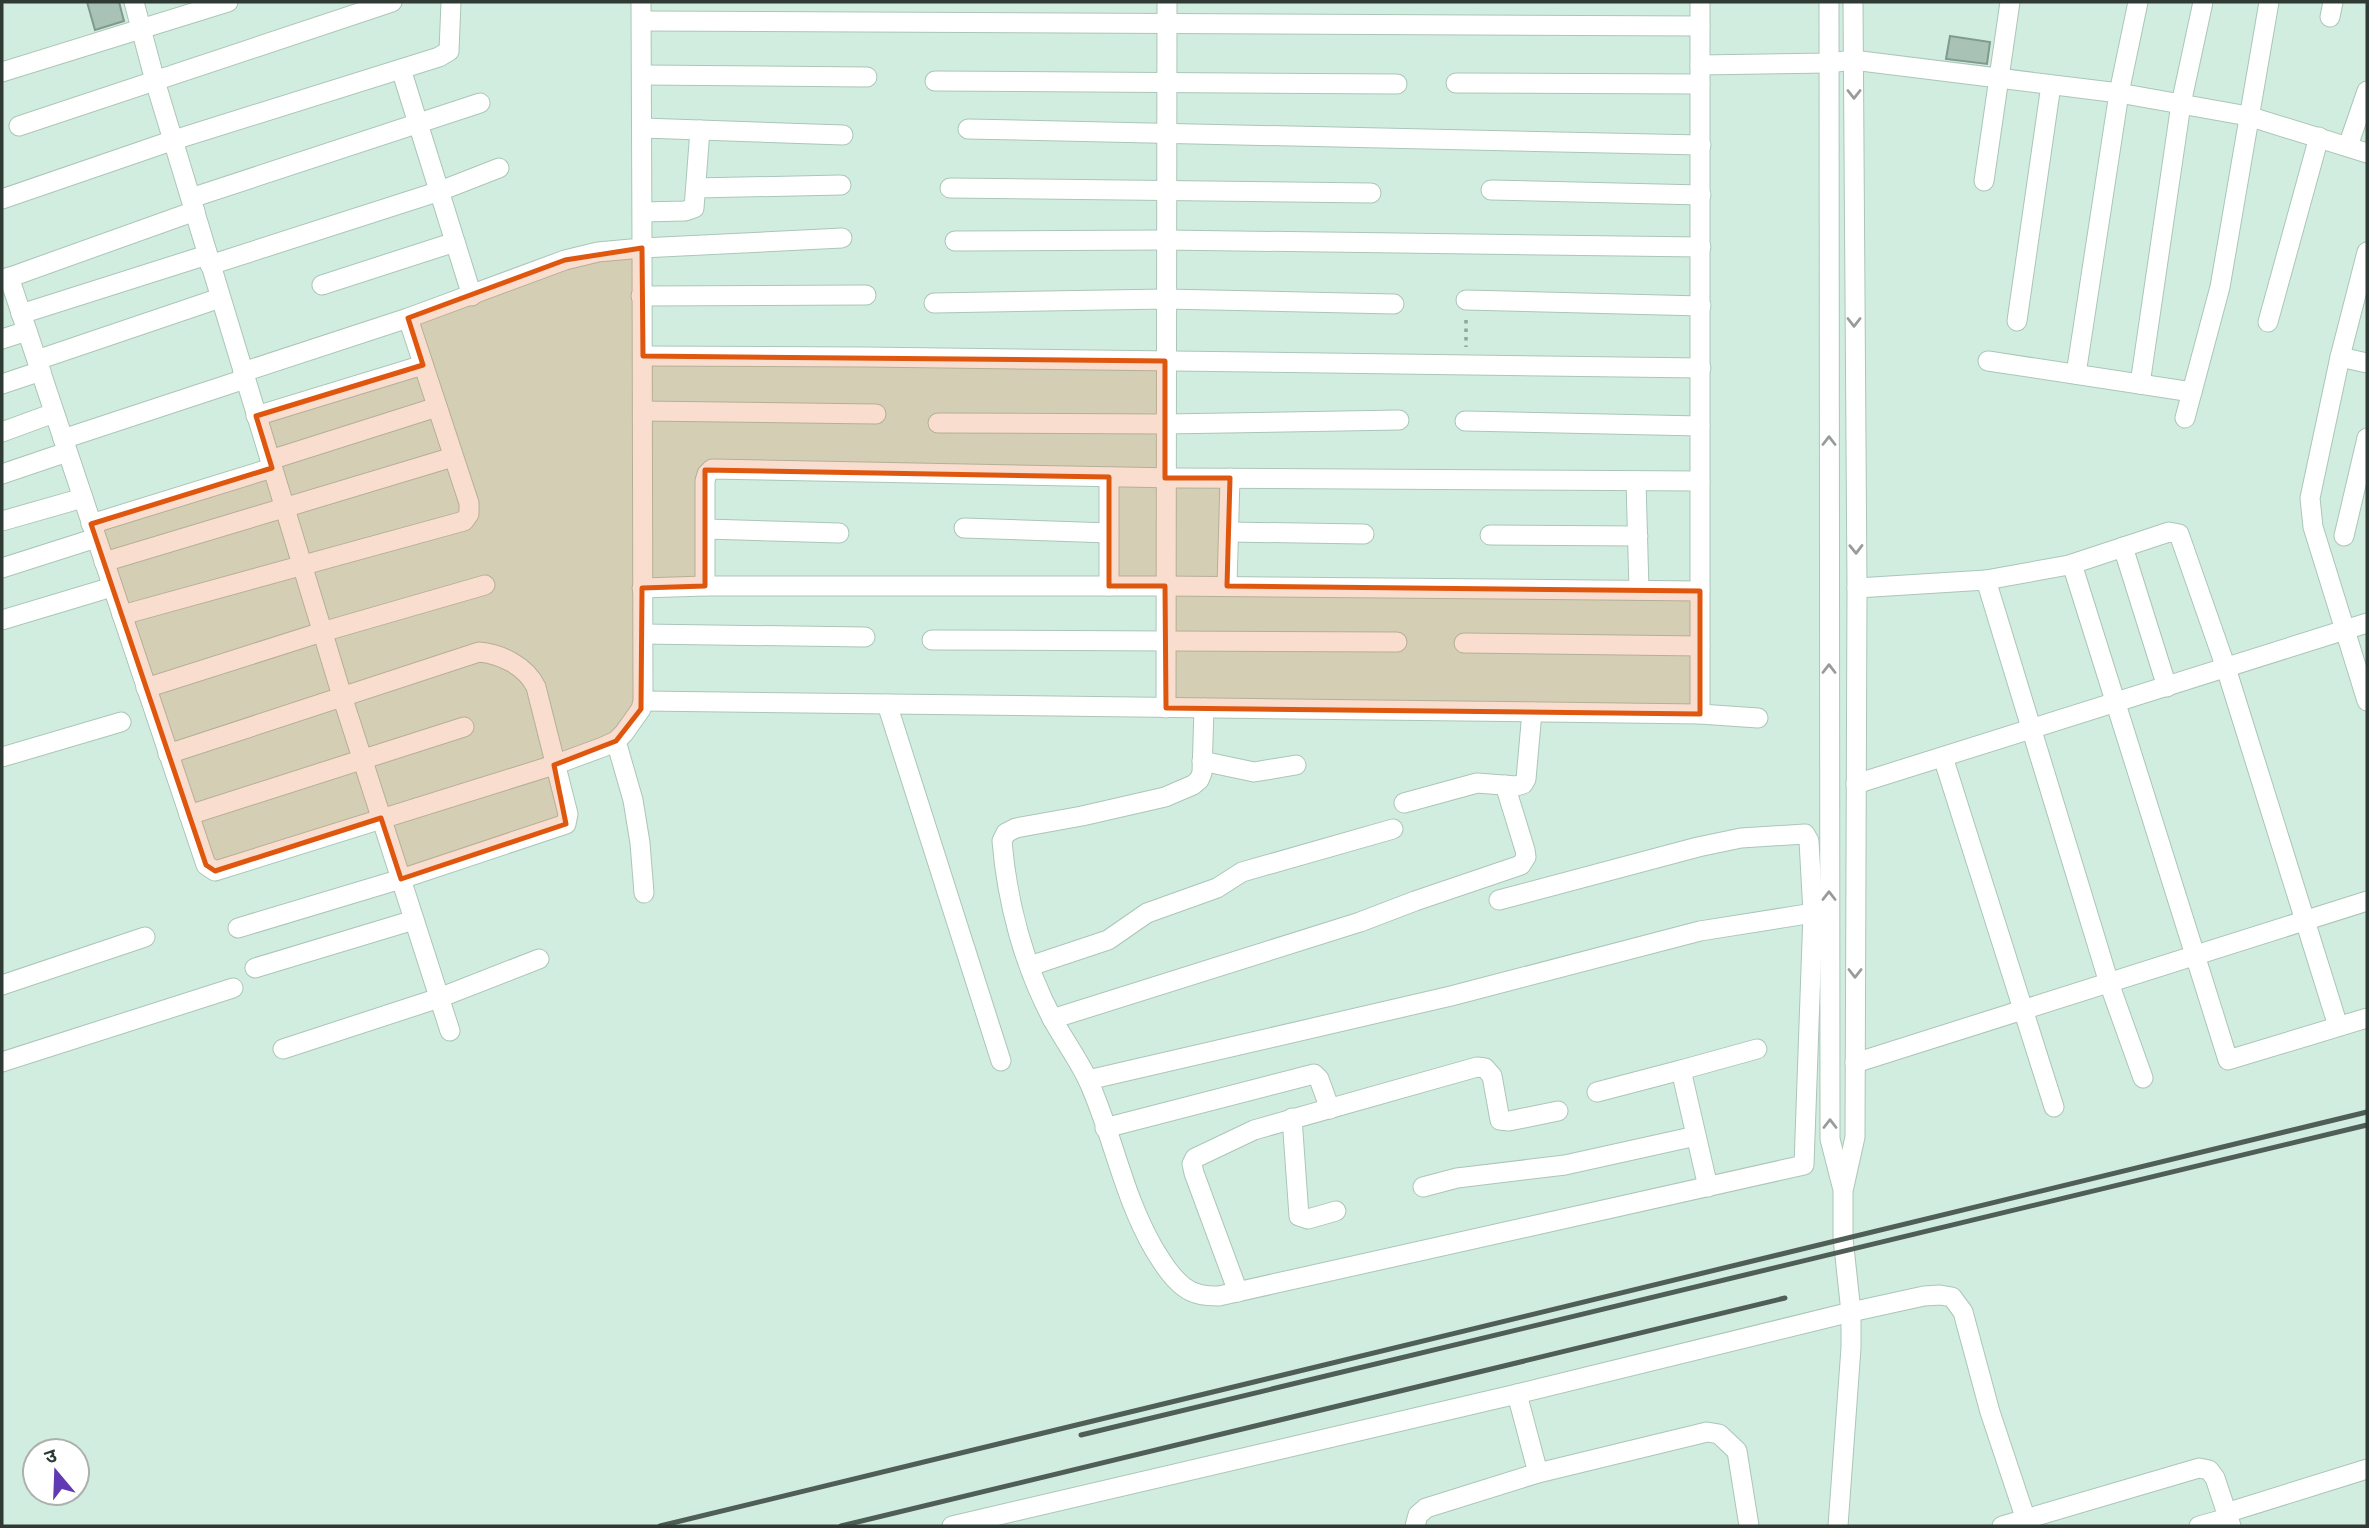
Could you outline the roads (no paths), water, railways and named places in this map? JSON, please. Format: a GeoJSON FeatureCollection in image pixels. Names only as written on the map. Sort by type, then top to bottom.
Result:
{"type":"FeatureCollection","features":[{"type":"Feature","properties":{"kind":"street"},"geometry":{"type":"LineString","coordinates":[[134,2],[155,81],[322,632],[450,1031]]}},
{"type":"Feature","properties":{"kind":"street"},"geometry":{"type":"LineString","coordinates":[[2,72],[228,2]]}},
{"type":"Feature","properties":{"kind":"street"},"geometry":{"type":"LineString","coordinates":[[19,126],[392,2]]}},
{"type":"Feature","properties":{"kind":"street"},"geometry":{"type":"LineString","coordinates":[[2,199],[174,140],[439,57],[449,51],[451,2]]}},
{"type":"Feature","properties":{"kind":"street"},"geometry":{"type":"LineString","coordinates":[[1166,708],[1167,2]]}},
{"type":"Feature","properties":{"kind":"street"},"geometry":{"type":"LineString","coordinates":[[1700,2],[1700,714]]}},
{"type":"Feature","properties":{"kind":"street"},"geometry":{"type":"LineString","coordinates":[[1829,2],[1830,1139],[1843,1191]]}},
{"type":"Feature","properties":{"kind":"street"},"geometry":{"type":"LineString","coordinates":[[1838,1526],[1851,1348],[1851,1312],[1843,1238],[1843,1191],[1855,1138],[1857,588],[1853,2]]}},
{"type":"Feature","properties":{"kind":"street"},"geometry":{"type":"LineString","coordinates":[[1984,181],[2010,2]]}},
{"type":"Feature","properties":{"kind":"street"},"geometry":{"type":"LineString","coordinates":[[2076,374],[2119,93],[2138,2]]}},
{"type":"Feature","properties":{"kind":"street"},"geometry":{"type":"LineString","coordinates":[[2140,384],[2181,104],[2203,2]]}},
{"type":"Feature","properties":{"kind":"street"},"geometry":{"type":"LineString","coordinates":[[2185,418],[2220,286],[2269,2]]}},
{"type":"Feature","properties":{"kind":"street"},"geometry":{"type":"LineString","coordinates":[[480,103],[193,204],[6,279],[39,366],[206,865],[215,871],[554,765],[616,741],[641,709],[641,11],[1167,24],[1700,26]]}},
{"type":"Feature","properties":{"kind":"street"},"geometry":{"type":"LineString","coordinates":[[1456,83],[1700,75],[1853,60],[2119,93],[2248,116],[2367,153]]}},
{"type":"Feature","properties":{"kind":"street"},"geometry":{"type":"LineString","coordinates":[[401,69],[472,296]]}},
{"type":"Feature","properties":{"kind":"street"},"geometry":{"type":"LineString","coordinates":[[643,75],[867,77]]}},
{"type":"Feature","properties":{"kind":"street"},"geometry":{"type":"LineString","coordinates":[[935,81],[1397,84]]}},
{"type":"Feature","properties":{"kind":"street"},"geometry":{"type":"LineString","coordinates":[[2017,321],[2051,85]]}},
{"type":"Feature","properties":{"kind":"street"},"geometry":{"type":"LineString","coordinates":[[2348,146],[2367,91]]}},
{"type":"Feature","properties":{"kind":"street"},"geometry":{"type":"LineString","coordinates":[[643,128],[844,135]]}},
{"type":"Feature","properties":{"kind":"street"},"geometry":{"type":"LineString","coordinates":[[968,129],[1701,145]]}},
{"type":"Feature","properties":{"kind":"street"},"geometry":{"type":"LineString","coordinates":[[643,212],[690,210],[695,206],[700,130]]}},
{"type":"Feature","properties":{"kind":"street"},"geometry":{"type":"LineString","coordinates":[[2267,322],[2319,136]]}},
{"type":"Feature","properties":{"kind":"street"},"geometry":{"type":"LineString","coordinates":[[2,339],[24,323],[209,260],[439,191],[499,168]]}},
{"type":"Feature","properties":{"kind":"street"},"geometry":{"type":"LineString","coordinates":[[696,188],[841,185]]}},
{"type":"Feature","properties":{"kind":"street"},"geometry":{"type":"LineString","coordinates":[[950,188],[1371,193]]}},
{"type":"Feature","properties":{"kind":"street"},"geometry":{"type":"LineString","coordinates":[[1491,190],[1701,195]]}},
{"type":"Feature","properties":{"kind":"street"},"geometry":{"type":"LineString","coordinates":[[2,474],[65,445],[244,375],[472,296],[565,260],[598,252],[642,248],[842,238]]}},
{"type":"Feature","properties":{"kind":"street"},"geometry":{"type":"LineString","coordinates":[[955,241],[1165,240],[1701,247]]}},
{"type":"Feature","properties":{"kind":"street"},"geometry":{"type":"LineString","coordinates":[[322,285],[455,242]]}},
{"type":"Feature","properties":{"kind":"street"},"geometry":{"type":"LineString","coordinates":[[2367,252],[2340,357],[2310,498],[2313,527],[2367,701]]}},
{"type":"Feature","properties":{"kind":"street"},"geometry":{"type":"LineString","coordinates":[[641,296],[866,295]]}},
{"type":"Feature","properties":{"kind":"street"},"geometry":{"type":"LineString","coordinates":[[2,384],[39,366],[220,298]]}},
{"type":"Feature","properties":{"kind":"street"},"geometry":{"type":"LineString","coordinates":[[934,303],[1165,299],[1394,304]]}},
{"type":"Feature","properties":{"kind":"street"},"geometry":{"type":"LineString","coordinates":[[1466,300],[1701,306]]}},
{"type":"Feature","properties":{"kind":"street"},"geometry":{"type":"LineString","coordinates":[[122,615],[464,521],[469,514],[469,503],[408,318]]}},
{"type":"Feature","properties":{"kind":"street"},"geometry":{"type":"LineString","coordinates":[[643,356],[866,356],[1700,368]]}},
{"type":"Feature","properties":{"kind":"street"},"geometry":{"type":"LineString","coordinates":[[2340,357],[2367,363]]}},
{"type":"Feature","properties":{"kind":"street"},"geometry":{"type":"LineString","coordinates":[[1988,361],[2192,392]]}},
{"type":"Feature","properties":{"kind":"street"},"geometry":{"type":"LineString","coordinates":[[256,416],[423,365]]}},
{"type":"Feature","properties":{"kind":"street"},"geometry":{"type":"LineString","coordinates":[[2,568],[271,464],[437,407]]}},
{"type":"Feature","properties":{"kind":"street"},"geometry":{"type":"LineString","coordinates":[[643,411],[876,414]]}},
{"type":"Feature","properties":{"kind":"street"},"geometry":{"type":"LineString","coordinates":[[2,432],[54,413]]}},
{"type":"Feature","properties":{"kind":"street"},"geometry":{"type":"LineString","coordinates":[[938,423],[1165,424],[1399,420]]}},
{"type":"Feature","properties":{"kind":"street"},"geometry":{"type":"LineString","coordinates":[[1465,421],[1700,426]]}},
{"type":"Feature","properties":{"kind":"street"},"geometry":{"type":"LineString","coordinates":[[2344,536],[2367,438]]}},
{"type":"Feature","properties":{"kind":"street"},"geometry":{"type":"LineString","coordinates":[[104,562],[453,457]]}},
{"type":"Feature","properties":{"kind":"street"},"geometry":{"type":"LineString","coordinates":[[705,586],[705,481],[712,469],[1109,477],[1700,481]]}},
{"type":"Feature","properties":{"kind":"street"},"geometry":{"type":"LineString","coordinates":[[1109,477],[1109,586]]}},
{"type":"Feature","properties":{"kind":"street"},"geometry":{"type":"LineString","coordinates":[[1227,586],[1230,478]]}},
{"type":"Feature","properties":{"kind":"street"},"geometry":{"type":"LineString","coordinates":[[1636,481],[1639,590]]}},
{"type":"Feature","properties":{"kind":"street"},"geometry":{"type":"LineString","coordinates":[[2,521],[83,498]]}},
{"type":"Feature","properties":{"kind":"street"},"geometry":{"type":"LineString","coordinates":[[964,528],[1109,533]]}},
{"type":"Feature","properties":{"kind":"street"},"geometry":{"type":"LineString","coordinates":[[706,529],[839,533]]}},
{"type":"Feature","properties":{"kind":"street"},"geometry":{"type":"LineString","coordinates":[[1228,532],[1364,534]]}},
{"type":"Feature","properties":{"kind":"street"},"geometry":{"type":"LineString","coordinates":[[1857,588],[1986,580],[2071,564],[2169,532],[2179,534],[2226,668],[2338,1026]]}},
{"type":"Feature","properties":{"kind":"street"},"geometry":{"type":"LineString","coordinates":[[1490,535],[1638,536]]}},
{"type":"Feature","properties":{"kind":"street"},"geometry":{"type":"LineString","coordinates":[[2123,547],[2167,687]]}},
{"type":"Feature","properties":{"kind":"street"},"geometry":{"type":"LineString","coordinates":[[2071,564],[2228,1060],[2367,1018]]}},
{"type":"Feature","properties":{"kind":"street"},"geometry":{"type":"LineString","coordinates":[[1986,580],[2109,983],[2143,1078]]}},
{"type":"Feature","properties":{"kind":"street"},"geometry":{"type":"LineString","coordinates":[[146,688],[322,632],[485,585]]}},
{"type":"Feature","properties":{"kind":"street"},"geometry":{"type":"LineString","coordinates":[[642,588],[1227,586],[1700,591]]}},
{"type":"Feature","properties":{"kind":"street"},"geometry":{"type":"LineString","coordinates":[[2,620],[112,587]]}},
{"type":"Feature","properties":{"kind":"street"},"geometry":{"type":"LineString","coordinates":[[1856,784],[2367,623]]}},
{"type":"Feature","properties":{"kind":"street"},"geometry":{"type":"LineString","coordinates":[[642,634],[865,637]]}},
{"type":"Feature","properties":{"kind":"street"},"geometry":{"type":"LineString","coordinates":[[932,640],[1397,642]]}},
{"type":"Feature","properties":{"kind":"street"},"geometry":{"type":"LineString","coordinates":[[1464,643],[1700,646]]}},
{"type":"Feature","properties":{"kind":"street"},"geometry":{"type":"LineString","coordinates":[[168,754],[478,652],[492,653],[531,676],[539,696],[568,814],[566,824],[401,879],[238,928]]}},
{"type":"Feature","properties":{"kind":"street"},"geometry":{"type":"LineString","coordinates":[[643,701],[1700,714],[1758,718]]}},
{"type":"Feature","properties":{"kind":"street"},"geometry":{"type":"LineString","coordinates":[[887,704],[1001,1061]]}},
{"type":"Feature","properties":{"kind":"street"},"geometry":{"type":"LineString","coordinates":[[1205,708],[1199,780],[1181,791],[1135,804],[1016,828],[1006,833],[1002,841],[1010,900],[1030,966],[1052,1019],[1088,1080],[1133,1208],[1164,1264],[1183,1286],[1200,1295],[1219,1296],[1804,1165],[1813,913],[1809,841],[1805,834],[1741,838],[1698,847],[1499,900]]}},
{"type":"Feature","properties":{"kind":"street"},"geometry":{"type":"LineString","coordinates":[[1404,803],[1477,783],[1523,784],[1532,712]]}},
{"type":"Feature","properties":{"kind":"street"},"geometry":{"type":"LineString","coordinates":[[2,757],[121,722]]}},
{"type":"Feature","properties":{"kind":"street"},"geometry":{"type":"LineString","coordinates":[[189,815],[464,727]]}},
{"type":"Feature","properties":{"kind":"street"},"geometry":{"type":"LineString","coordinates":[[616,741],[633,800],[644,893]]}},
{"type":"Feature","properties":{"kind":"street"},"geometry":{"type":"LineString","coordinates":[[1943,757],[2054,1107]]}},
{"type":"Feature","properties":{"kind":"street"},"geometry":{"type":"LineString","coordinates":[[1202,761],[1254,772],[1296,765]]}},
{"type":"Feature","properties":{"kind":"street"},"geometry":{"type":"LineString","coordinates":[[1052,1019],[1360,922],[1521,865],[1526,857],[1525,850],[1505,785]]}},
{"type":"Feature","properties":{"kind":"street"},"geometry":{"type":"LineString","coordinates":[[1030,966],[1108,940],[1147,913],[1217,888],[1242,872],[1392,829]]}},
{"type":"Feature","properties":{"kind":"street"},"geometry":{"type":"LineString","coordinates":[[1855,1063],[2367,901]]}},
{"type":"Feature","properties":{"kind":"street"},"geometry":{"type":"LineString","coordinates":[[1088,1080],[1451,996],[1700,931],[1813,913]]}},
{"type":"Feature","properties":{"kind":"street"},"geometry":{"type":"LineString","coordinates":[[255,968],[414,920]]}},
{"type":"Feature","properties":{"kind":"street"},"geometry":{"type":"LineString","coordinates":[[2,985],[145,937]]}},
{"type":"Feature","properties":{"kind":"street"},"geometry":{"type":"LineString","coordinates":[[283,1049],[439,998],[539,959]]}},
{"type":"Feature","properties":{"kind":"street"},"geometry":{"type":"LineString","coordinates":[[2,1062],[233,988]]}},
{"type":"Feature","properties":{"kind":"street"},"geometry":{"type":"LineString","coordinates":[[1597,1093],[1757,1049]]}},
{"type":"Feature","properties":{"kind":"street"},"geometry":{"type":"LineString","coordinates":[[1238,1292],[1192,1164],[1195,1158],[1254,1130],[1477,1068],[1489,1071],[1500,1120],[1509,1121],[1558,1111]]}},
{"type":"Feature","properties":{"kind":"street"},"geometry":{"type":"LineString","coordinates":[[1681,1070],[1708,1187]]}},
{"type":"Feature","properties":{"kind":"street"},"geometry":{"type":"LineString","coordinates":[[1105,1128],[1314,1074],[1319,1079],[1330,1109]]}},
{"type":"Feature","properties":{"kind":"street"},"geometry":{"type":"LineString","coordinates":[[1292,1118],[1299,1216],[1308,1219],[1336,1211]]}},
{"type":"Feature","properties":{"kind":"street"},"geometry":{"type":"LineString","coordinates":[[1423,1187],[1457,1178],[1565,1165],[1696,1136]]}},
{"type":"Feature","properties":{"kind":"street"},"geometry":{"type":"LineString","coordinates":[[952,1526],[1517,1394],[1851,1312],[1923,1296],[1940,1295],[1952,1297],[1963,1312],[1987,1401],[2026,1523]]}},
{"type":"Feature","properties":{"kind":"street"},"geometry":{"type":"LineString","coordinates":[[1517,1394],[1538,1473]]}},
{"type":"Feature","properties":{"kind":"street"},"geometry":{"type":"LineString","coordinates":[[1415,1526],[1418,1515],[1426,1508],[1538,1473],[1707,1432],[1719,1434],[1737,1451],[1749,1526]]}},
{"type":"Feature","properties":{"kind":"street"},"geometry":{"type":"LineString","coordinates":[[2002,1526],[2026,1523],[2199,1468],[2208,1470],[2215,1478],[2228,1519]]}},
{"type":"Feature","properties":{"kind":"street"},"geometry":{"type":"LineString","coordinates":[[2199,1526],[2228,1519],[2367,1469]]}},
{"type":"Feature","properties":{"kind":"railway"},"geometry":{"type":"LineString","coordinates":[[660,1526],[2367,1112]]}},
{"type":"Feature","properties":{"kind":"railway"},"geometry":{"type":"LineString","coordinates":[[1081,1435],[2367,1125]]}},
{"type":"Feature","properties":{"kind":"railway"},"geometry":{"type":"LineString","coordinates":[[841,1526],[1785,1298]]}}]}
